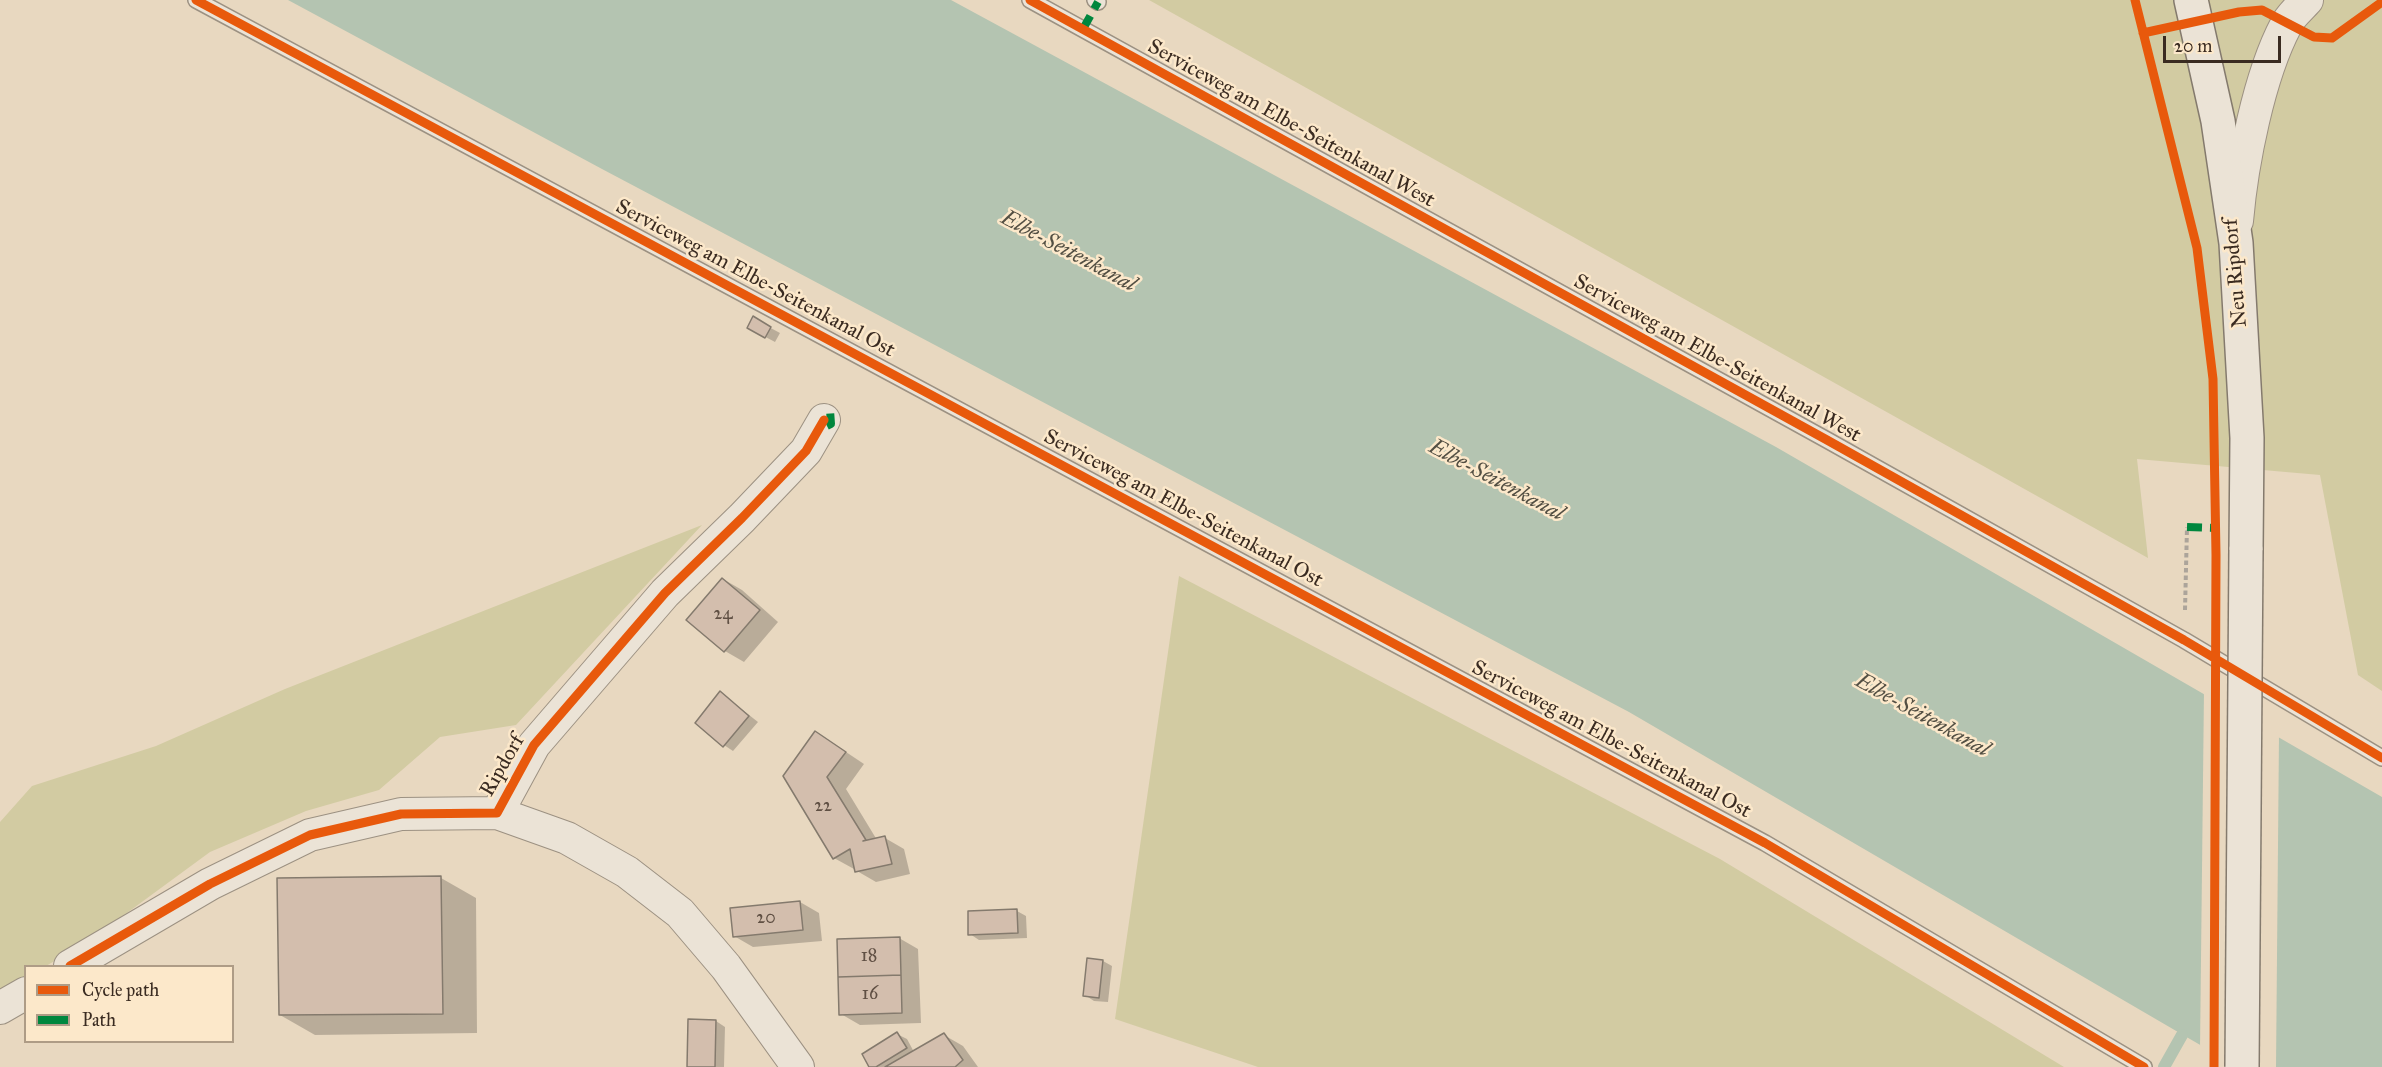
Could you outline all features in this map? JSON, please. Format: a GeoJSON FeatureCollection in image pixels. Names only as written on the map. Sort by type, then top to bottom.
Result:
{"type":"FeatureCollection","features":[{"type":"Feature","properties":{"kind":"street","name":"Neu Ripdorf"},"geometry":{"type":"LineString","coordinates":[[2191,0],[2218,121],[2236,243],[2247,438],[2242,1067]]}},
{"type":"Feature","properties":{"kind":"street"},"geometry":{"type":"LineString","coordinates":[[2236,243],[2240,196],[2257,108],[2287,22],[2307,0]]}},
{"type":"Feature","properties":{"kind":"street","name":"Ripdorf"},"geometry":{"type":"LineString","coordinates":[[497,813],[534,745],[665,592],[742,518],[806,451],[824,420]]}},
{"type":"Feature","properties":{"kind":"street","name":"Ripdorf"},"geometry":{"type":"LineString","coordinates":[[72,965],[210,884],[310,835],[401,814],[497,813],[567,838],[627,872],[680,913],[726,967],[798,1067]]}},
{"type":"Feature","properties":{"kind":"street"},"geometry":{"type":"LineString","coordinates":[[0,1008],[24,994]]}},
{"type":"Feature","properties":{"kind":"lane","name":"Serviceweg am Elbe-Seitenkanal Ost"},"geometry":{"type":"LineString","coordinates":[[196,0],[1765,843],[2144,1067]]}},
{"type":"Feature","properties":{"kind":"lane","name":"Serviceweg am Elbe-Seitenkanal West"},"geometry":{"type":"LineString","coordinates":[[1029,0],[1827,440],[2184,640],[2382,758]]}},
{"type":"Feature","properties":{"kind":"path"},"geometry":{"type":"LineString","coordinates":[[2184,640],[2187,527]]}},
{"type":"Feature","properties":{"kind":"shaded area"},"geometry":{"type":"Polygon","coordinates":[[[1149,0],[2382,0],[2382,691],[2358,675],[2320,475],[2137,459],[2148,558],[1149,0]]]}},
{"type":"Feature","properties":{"kind":"shaded area"},"geometry":{"type":"Polygon","coordinates":[[[702,525],[516,725],[440,737],[379,790],[306,811],[210,852],[90,940],[48,965],[24,965],[24,980],[0,994],[0,822],[32,786],[156,746],[285,689],[702,525]]]}},
{"type":"Feature","properties":{"kind":"shaded area"},"geometry":{"type":"Polygon","coordinates":[[[1179,576],[1720,859],[2064,1067],[1258,1067],[1115,1019],[1179,576]]]}},
{"type":"Feature","properties":{"kind":"water","name":"Elbe-Seitenkanal"},"geometry":{"type":"Polygon","coordinates":[[[288,0],[951,0],[1776,447],[2382,797],[2382,1067],[2238,1067],[1629,712],[602,169],[288,0]]]}},
{"type":"Feature","properties":{"kind":"pier"},"geometry":{"type":"Polygon","coordinates":[[[2204,690],[2279,734],[2276,1067],[2232,1067],[2200,1049],[2204,690]]]}},
{"type":"Feature","properties":{"kind":"building"},"geometry":{"type":"Polygon","coordinates":[[[753,316],[771,327],[765,338],[747,328],[753,316]]]}},
{"type":"Feature","properties":{"kind":"building"},"geometry":{"type":"Polygon","coordinates":[[[722,578],[760,610],[724,652],[686,620],[722,578]]]}},
{"type":"Feature","properties":{"kind":"building"},"geometry":{"type":"Polygon","coordinates":[[[720,691],[749,716],[723,747],[695,723],[720,691]]]}},
{"type":"Feature","properties":{"kind":"building"},"geometry":{"type":"Polygon","coordinates":[[[815,731],[846,752],[827,777],[866,840],[863,841],[885,836],[892,864],[855,872],[850,849],[833,859],[783,776],[815,731]]]}},
{"type":"Feature","properties":{"kind":"building"},"geometry":{"type":"Polygon","coordinates":[[[441,876],[443,1014],[279,1015],[277,878],[441,876]]]}},
{"type":"Feature","properties":{"kind":"building"},"geometry":{"type":"Polygon","coordinates":[[[800,901],[803,930],[733,937],[730,908],[800,901]]]}},
{"type":"Feature","properties":{"kind":"building"},"geometry":{"type":"Polygon","coordinates":[[[1017,909],[1018,933],[968,935],[968,911],[1017,909]]]}},
{"type":"Feature","properties":{"kind":"building"},"geometry":{"type":"Polygon","coordinates":[[[900,937],[901,975],[838,977],[837,939],[900,937]]]}},
{"type":"Feature","properties":{"kind":"building"},"geometry":{"type":"Polygon","coordinates":[[[1087,958],[1103,960],[1099,998],[1083,996],[1087,958]]]}},
{"type":"Feature","properties":{"kind":"building"},"geometry":{"type":"Polygon","coordinates":[[[901,975],[902,1013],[839,1015],[838,977],[901,975]]]}},
{"type":"Feature","properties":{"kind":"building"},"geometry":{"type":"Polygon","coordinates":[[[688,1019],[716,1020],[715,1067],[687,1067],[688,1019]]]}},
{"type":"Feature","properties":{"kind":"building"},"geometry":{"type":"Polygon","coordinates":[[[897,1032],[907,1048],[876,1067],[869,1067],[862,1054],[897,1032]]]}},
{"type":"Feature","properties":{"kind":"building"},"geometry":{"type":"Polygon","coordinates":[[[944,1033],[963,1060],[955,1067],[885,1067],[944,1033]]]}},
{"type":"Feature","properties":{"kind":"waterway"},"geometry":{"type":"LineString","coordinates":[[2164,1067],[2182,1035]]}},
{"type":"Feature","properties":{"kind":"marked path"},"geometry":{"type":"LineString","coordinates":[[1083,29],[1098,2]]}},
{"type":"Feature","properties":{"kind":"marked path"},"geometry":{"type":"LineString","coordinates":[[827,426],[831,424],[830,410]]}},
{"type":"Feature","properties":{"kind":"marked path"},"geometry":{"type":"LineString","coordinates":[[2187,527],[2216,528]]}},
{"type":"Feature","properties":{"kind":"cycle path"},"geometry":{"type":"LineString","coordinates":[[196,0],[1765,843],[2144,1067]]}},
{"type":"Feature","properties":{"kind":"cycle path"},"geometry":{"type":"LineString","coordinates":[[1030,0],[2184,640],[2382,758]]}},
{"type":"Feature","properties":{"kind":"cycle path"},"geometry":{"type":"LineString","coordinates":[[2135,0],[2197,248],[2213,379],[2216,555],[2214,1067]]}},
{"type":"Feature","properties":{"kind":"cycle path"},"geometry":{"type":"LineString","coordinates":[[2143,33],[2239,12],[2262,10],[2314,37],[2332,38],[2382,2]]}},
{"type":"Feature","properties":{"kind":"cycle path"},"geometry":{"type":"LineString","coordinates":[[72,965],[210,884],[310,835],[401,814],[497,813],[534,745],[665,593],[806,451],[824,420]]}}]}
